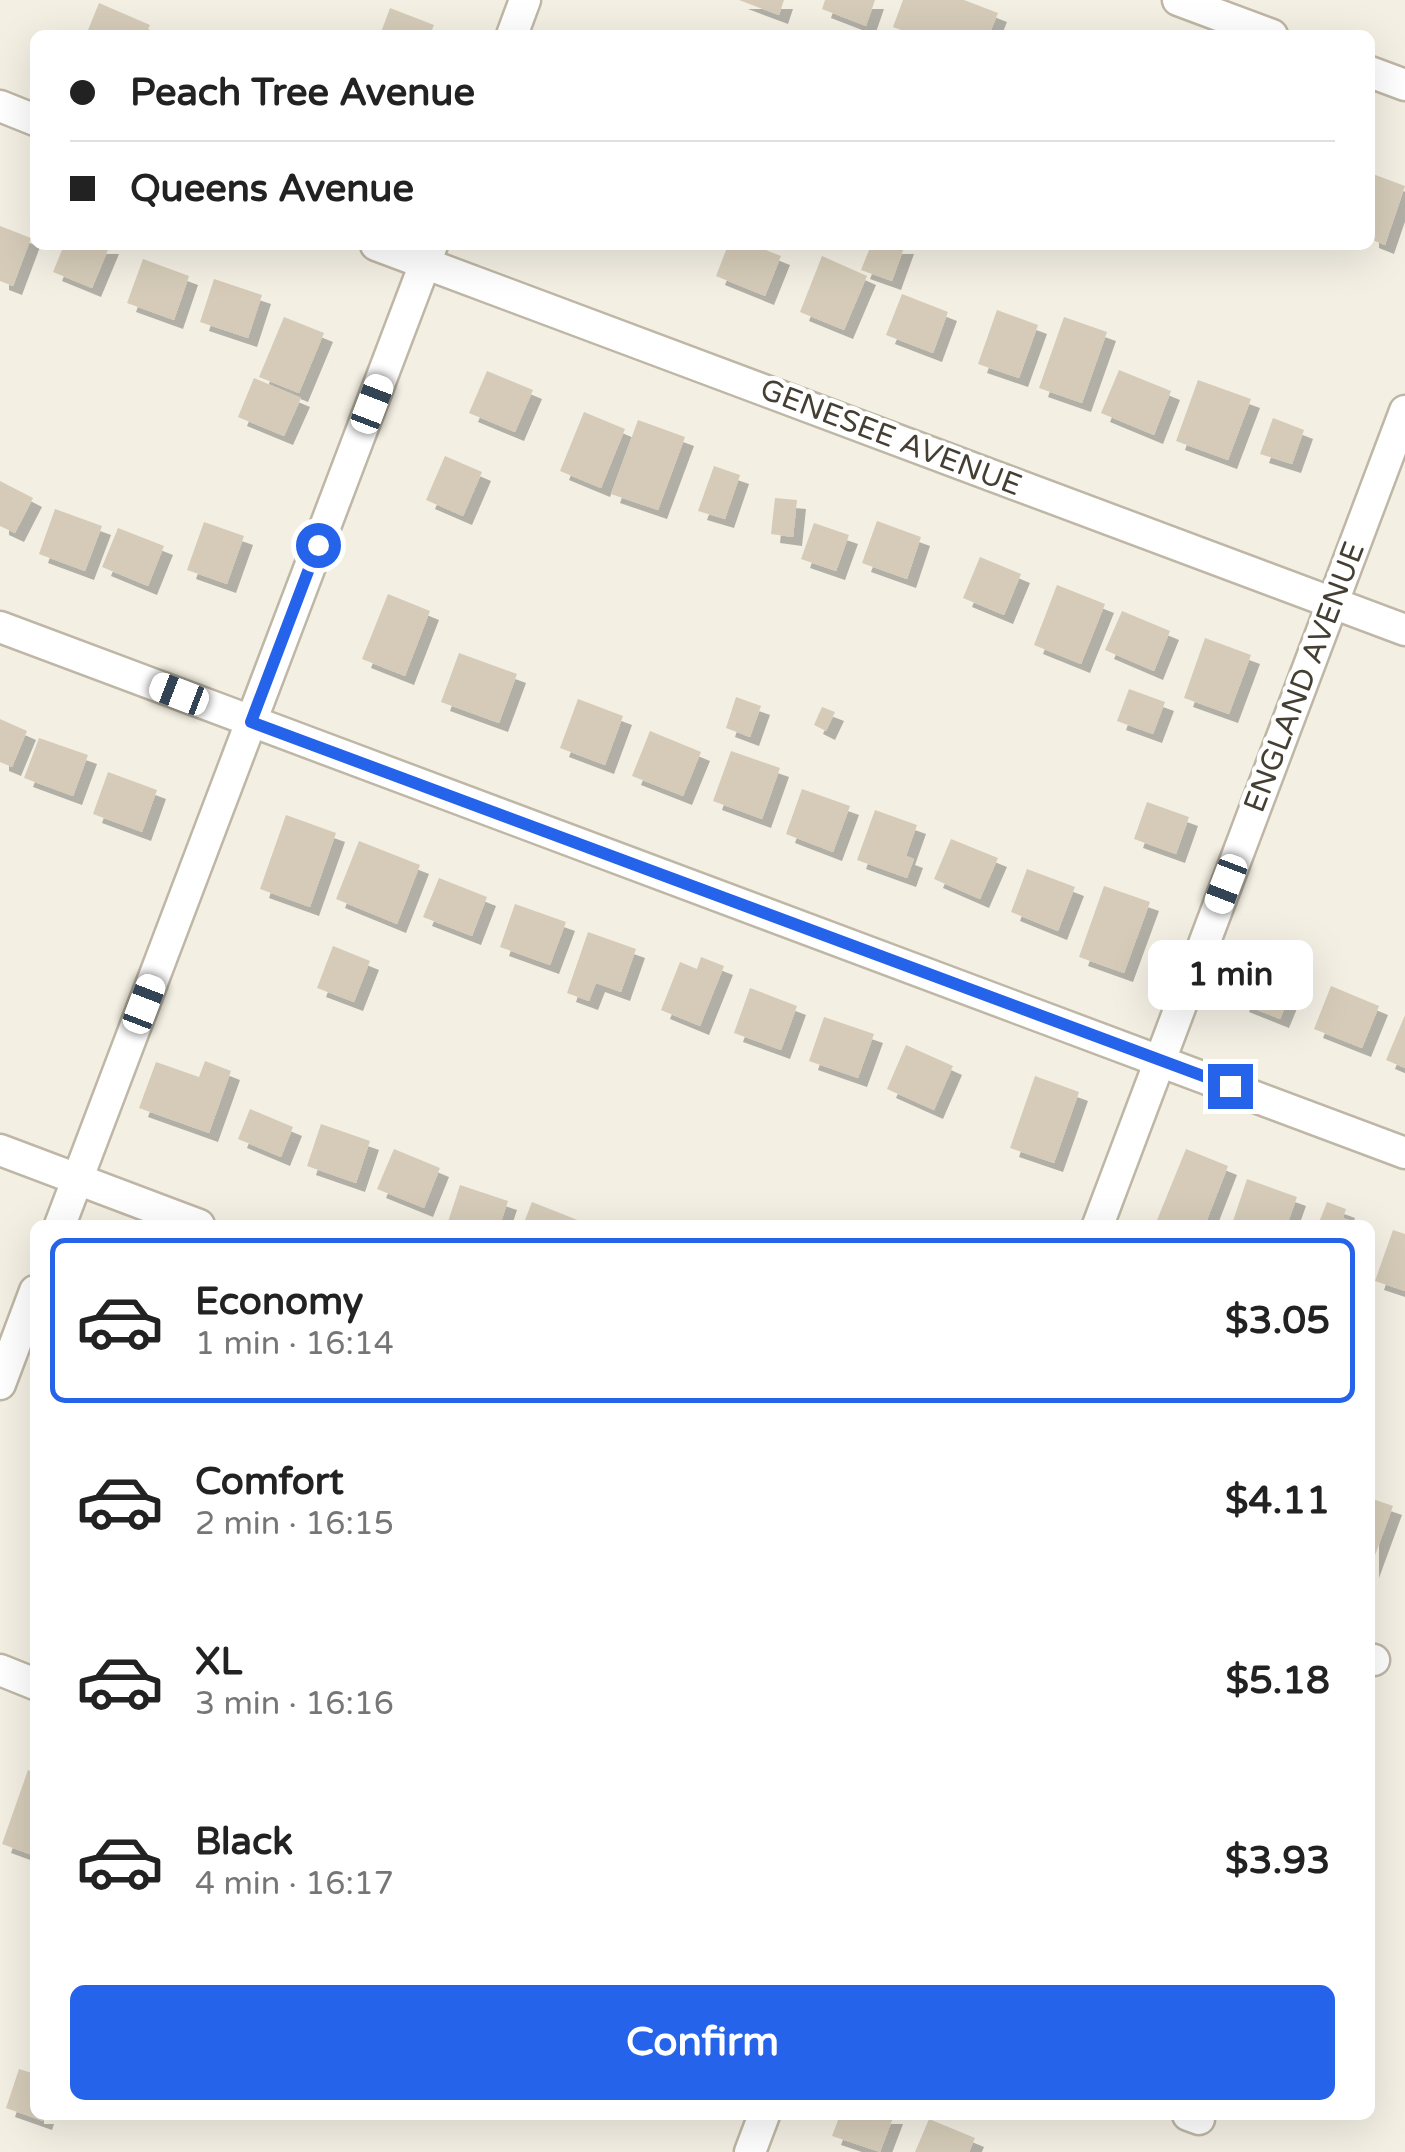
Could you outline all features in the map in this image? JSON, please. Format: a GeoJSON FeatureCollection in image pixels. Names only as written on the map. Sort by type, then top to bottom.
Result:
{"type":"FeatureCollection","features":[{"type":"Feature","properties":{"kind":"street"},"geometry":{"type":"LineString","coordinates":[[514,30],[525,0]]}},
{"type":"Feature","properties":{"kind":"street"},"geometry":{"type":"LineString","coordinates":[[1178,0],[1259,30]]}},
{"type":"Feature","properties":{"kind":"street"},"geometry":{"type":"LineString","coordinates":[[1375,74],[1405,85]]}},
{"type":"Feature","properties":{"kind":"street"},"geometry":{"type":"LineString","coordinates":[[0,106],[30,118]]}},
{"type":"Feature","properties":{"kind":"street"},"geometry":{"type":"LineString","coordinates":[[62,1220],[428,254]]}},
{"type":"Feature","properties":{"kind":"street","name":"GENESEE AVENUE"},"geometry":{"type":"LineString","coordinates":[[428,254],[1405,630]]}},
{"type":"Feature","properties":{"kind":"street","name":"ENGLAND AVENUE"},"geometry":{"type":"LineString","coordinates":[[1100,1220],[1405,410]]}},
{"type":"Feature","properties":{"kind":"street"},"geometry":{"type":"LineString","coordinates":[[0,627],[1405,1153]]}},
{"type":"Feature","properties":{"kind":"street"},"geometry":{"type":"LineString","coordinates":[[0,1150],[185,1220]]}},
{"type":"Feature","properties":{"kind":"street"},"geometry":{"type":"LineString","coordinates":[[0,1384],[30,1304]]}},
{"type":"Feature","properties":{"kind":"street"},"geometry":{"type":"LineString","coordinates":[[0,1670],[30,1682]]}},
{"type":"Feature","properties":{"kind":"street"},"geometry":{"type":"LineString","coordinates":[[750,2152],[762,2120]]}},
{"type":"Feature","properties":{"kind":"building"},"geometry":{"type":"Polygon","coordinates":[[[739,0],[784,0],[779,15],[739,0]]]}},
{"type":"Feature","properties":{"kind":"building"},"geometry":{"type":"Polygon","coordinates":[[[825,0],[875,0],[866,26],[822,9],[825,0]]]}},
{"type":"Feature","properties":{"kind":"building"},"geometry":{"type":"Polygon","coordinates":[[[903,0],[964,0],[998,13],[991,30],[893,27],[903,0]]]}},
{"type":"Feature","properties":{"kind":"building"},"geometry":{"type":"Polygon","coordinates":[[[99,3],[150,25],[148,30],[88,30],[99,3]]]}},
{"type":"Feature","properties":{"kind":"building"},"geometry":{"type":"Polygon","coordinates":[[[390,8],[434,25],[432,30],[382,30],[390,8]]]}},
{"type":"Feature","properties":{"kind":"building"},"geometry":{"type":"Polygon","coordinates":[[[1375,175],[1405,186],[1385,245],[1375,241],[1375,175]]]}},
{"type":"Feature","properties":{"kind":"building"},"geometry":{"type":"Polygon","coordinates":[[[0,226],[30,241],[13,286],[0,281],[0,226]]]}},
{"type":"Feature","properties":{"kind":"building"},"geometry":{"type":"Polygon","coordinates":[[[62,250],[108,250],[92,288],[53,272],[62,250]]]}},
{"type":"Feature","properties":{"kind":"building"},"geometry":{"type":"Polygon","coordinates":[[[726,250],[766,250],[781,256],[765,296],[716,276],[726,250]]]}},
{"type":"Feature","properties":{"kind":"building"},"geometry":{"type":"Polygon","coordinates":[[[869,250],[903,250],[892,281],[861,270],[869,250]]]}},
{"type":"Feature","properties":{"kind":"building"},"geometry":{"type":"Polygon","coordinates":[[[822,256],[867,276],[844,330],[800,312],[822,256]]]}},
{"type":"Feature","properties":{"kind":"building"},"geometry":{"type":"Polygon","coordinates":[[[143,259],[189,276],[174,320],[127,303],[143,259]]]}},
{"type":"Feature","properties":{"kind":"building"},"geometry":{"type":"Polygon","coordinates":[[[214,279],[262,295],[248,338],[200,322],[214,279]]]}},
{"type":"Feature","properties":{"kind":"building"},"geometry":{"type":"Polygon","coordinates":[[[902,294],[948,312],[933,353],[886,335],[902,294]]]}},
{"type":"Feature","properties":{"kind":"building"},"geometry":{"type":"Polygon","coordinates":[[[997,310],[1038,325],[1019,378],[978,364],[997,310]]]}},
{"type":"Feature","properties":{"kind":"building"},"geometry":{"type":"Polygon","coordinates":[[[284,317],[324,333],[299,393],[259,377],[284,317]]]}},
{"type":"Feature","properties":{"kind":"building"},"geometry":{"type":"Polygon","coordinates":[[[1064,317],[1107,332],[1082,403],[1039,388],[1064,317]]]}},
{"type":"Feature","properties":{"kind":"building"},"geometry":{"type":"Polygon","coordinates":[[[1119,370],[1171,391],[1154,435],[1101,413],[1119,370]]]}},
{"type":"Feature","properties":{"kind":"building"},"geometry":{"type":"Polygon","coordinates":[[[487,371],[533,390],[515,432],[469,413],[487,371]]]}},
{"type":"Feature","properties":{"kind":"building"},"geometry":{"type":"Polygon","coordinates":[[[254,378],[301,398],[284,436],[238,417],[254,378]]]}},
{"type":"Feature","properties":{"kind":"building"},"geometry":{"type":"Polygon","coordinates":[[[1198,380],[1251,399],[1228,460],[1176,441],[1198,380]]]}},
{"type":"Feature","properties":{"kind":"building"},"geometry":{"type":"Polygon","coordinates":[[[584,412],[625,429],[601,488],[560,471],[584,412]]]}},
{"type":"Feature","properties":{"kind":"building"},"geometry":{"type":"Polygon","coordinates":[[[1273,418],[1304,430],[1292,464],[1260,454],[1273,418]]]}},
{"type":"Feature","properties":{"kind":"building"},"geometry":{"type":"Polygon","coordinates":[[[638,420],[685,437],[658,510],[611,494],[638,420]]]}},
{"type":"Feature","properties":{"kind":"building"},"geometry":{"type":"Polygon","coordinates":[[[445,456],[482,472],[463,516],[426,500],[445,456]]]}},
{"type":"Feature","properties":{"kind":"building"},"geometry":{"type":"Polygon","coordinates":[[[714,466],[740,475],[725,519],[698,511],[714,466]]]}},
{"type":"Feature","properties":{"kind":"building"},"geometry":{"type":"Polygon","coordinates":[[[0,481],[33,498],[15,533],[0,526],[0,481]]]}},
{"type":"Feature","properties":{"kind":"building"},"geometry":{"type":"Polygon","coordinates":[[[775,498],[797,500],[793,537],[771,534],[775,498]]]}},
{"type":"Feature","properties":{"kind":"building"},"geometry":{"type":"Polygon","coordinates":[[[55,509],[102,526],[85,571],[39,554],[55,509]]]}},
{"type":"Feature","properties":{"kind":"building"},"geometry":{"type":"Polygon","coordinates":[[[877,521],[921,537],[907,579],[862,563],[877,521]]]}},
{"type":"Feature","properties":{"kind":"building"},"geometry":{"type":"Polygon","coordinates":[[[204,522],[244,536],[227,584],[187,570],[204,522]]]}},
{"type":"Feature","properties":{"kind":"building"},"geometry":{"type":"Polygon","coordinates":[[[814,523],[849,535],[836,571],[801,559],[814,523]]]}},
{"type":"Feature","properties":{"kind":"building"},"geometry":{"type":"Polygon","coordinates":[[[118,528],[164,546],[148,586],[102,567],[118,528]]]}},
{"type":"Feature","properties":{"kind":"building"},"geometry":{"type":"Polygon","coordinates":[[[980,557],[1021,574],[1004,615],[963,598],[980,557]]]}},
{"type":"Feature","properties":{"kind":"building"},"geometry":{"type":"Polygon","coordinates":[[[1057,585],[1105,604],[1081,664],[1034,645],[1057,585]]]}},
{"type":"Feature","properties":{"kind":"building"},"geometry":{"type":"Polygon","coordinates":[[[388,594],[430,611],[405,676],[362,659],[388,594]]]}},
{"type":"Feature","properties":{"kind":"building"},"geometry":{"type":"Polygon","coordinates":[[[1122,611],[1170,631],[1154,671],[1105,650],[1122,611]]]}},
{"type":"Feature","properties":{"kind":"building"},"geometry":{"type":"Polygon","coordinates":[[[1205,638],[1251,655],[1229,714],[1184,698],[1205,638]]]}},
{"type":"Feature","properties":{"kind":"building"},"geometry":{"type":"Polygon","coordinates":[[[459,653],[517,674],[499,723],[441,702],[459,653]]]}},
{"type":"Feature","properties":{"kind":"building"},"geometry":{"type":"Polygon","coordinates":[[[1129,689],[1165,702],[1153,734],[1117,721],[1129,689]]]}},
{"type":"Feature","properties":{"kind":"building"},"geometry":{"type":"Polygon","coordinates":[[[736,697],[761,706],[750,737],[726,728],[736,697]]]}},
{"type":"Feature","properties":{"kind":"building"},"geometry":{"type":"Polygon","coordinates":[[[578,699],[623,716],[605,765],[560,748],[578,699]]]}},
{"type":"Feature","properties":{"kind":"building"},"geometry":{"type":"Polygon","coordinates":[[[822,707],[835,712],[826,731],[814,725],[822,707]]]}},
{"type":"Feature","properties":{"kind":"building"},"geometry":{"type":"Polygon","coordinates":[[[0,719],[27,731],[12,767],[0,762],[0,719]]]}},
{"type":"Feature","properties":{"kind":"building"},"geometry":{"type":"Polygon","coordinates":[[[650,731],[701,752],[683,796],[632,776],[650,731]]]}},
{"type":"Feature","properties":{"kind":"building"},"geometry":{"type":"Polygon","coordinates":[[[39,738],[88,755],[73,796],[24,778],[39,738]]]}},
{"type":"Feature","properties":{"kind":"building"},"geometry":{"type":"Polygon","coordinates":[[[731,751],[780,768],[762,819],[713,801],[731,751]]]}},
{"type":"Feature","properties":{"kind":"building"},"geometry":{"type":"Polygon","coordinates":[[[108,772],[157,790],[142,832],[93,814],[108,772]]]}},
{"type":"Feature","properties":{"kind":"building"},"geometry":{"type":"Polygon","coordinates":[[[802,789],[850,806],[833,852],[786,834],[802,789]]]}},
{"type":"Feature","properties":{"kind":"building"},"geometry":{"type":"Polygon","coordinates":[[[1147,802],[1189,817],[1176,854],[1134,839],[1147,802]]]}},
{"type":"Feature","properties":{"kind":"building"},"geometry":{"type":"Polygon","coordinates":[[[875,810],[917,825],[906,856],[914,859],[907,878],[857,860],[875,810]]]}},
{"type":"Feature","properties":{"kind":"building"},"geometry":{"type":"Polygon","coordinates":[[[286,815],[336,833],[310,907],[260,889],[286,815]]]}},
{"type":"Feature","properties":{"kind":"building"},"geometry":{"type":"Polygon","coordinates":[[[951,839],[998,858],[980,899],[934,879],[951,839]]]}},
{"type":"Feature","properties":{"kind":"building"},"geometry":{"type":"Polygon","coordinates":[[[359,841],[420,865],[397,924],[336,899],[359,841]]]}},
{"type":"Feature","properties":{"kind":"building"},"geometry":{"type":"Polygon","coordinates":[[[1027,869],[1075,887],[1058,931],[1011,912],[1027,869]]]}},
{"type":"Feature","properties":{"kind":"building"},"geometry":{"type":"Polygon","coordinates":[[[439,878],[487,897],[472,936],[423,917],[439,878]]]}},
{"type":"Feature","properties":{"kind":"building"},"geometry":{"type":"Polygon","coordinates":[[[1104,886],[1150,902],[1124,973],[1079,957],[1104,886]]]}},
{"type":"Feature","properties":{"kind":"building"},"geometry":{"type":"Polygon","coordinates":[[[515,904],[566,922],[550,965],[500,947],[515,904]]]}},
{"type":"Feature","properties":{"kind":"building"},"geometry":{"type":"Polygon","coordinates":[[[588,932],[636,949],[621,992],[596,983],[589,1001],[567,993],[588,932]]]}},
{"type":"Feature","properties":{"kind":"building"},"geometry":{"type":"Polygon","coordinates":[[[333,946],[370,961],[354,1002],[317,988],[333,946]]]}},
{"type":"Feature","properties":{"kind":"building"},"geometry":{"type":"Polygon","coordinates":[[[1261,950],[1302,966],[1280,1019],[1240,1003],[1261,950]]]}},
{"type":"Feature","properties":{"kind":"building"},"geometry":{"type":"Polygon","coordinates":[[[701,957],[724,966],[700,1026],[661,1010],[680,962],[697,969],[701,957]]]}},
{"type":"Feature","properties":{"kind":"building"},"geometry":{"type":"Polygon","coordinates":[[[1331,986],[1379,1006],[1362,1048],[1314,1029],[1331,986]]]}},
{"type":"Feature","properties":{"kind":"building"},"geometry":{"type":"Polygon","coordinates":[[[750,988],[797,1006],[781,1050],[734,1033],[750,988]]]}},
{"type":"Feature","properties":{"kind":"building"},"geometry":{"type":"Polygon","coordinates":[[[1405,1015],[1405,1068],[1386,1060],[1405,1015]]]}},
{"type":"Feature","properties":{"kind":"building"},"geometry":{"type":"Polygon","coordinates":[[[824,1017],[874,1034],[858,1078],[809,1061],[824,1017]]]}},
{"type":"Feature","properties":{"kind":"building"},"geometry":{"type":"Polygon","coordinates":[[[906,1045],[953,1066],[934,1110],[887,1089],[906,1045]]]}},
{"type":"Feature","properties":{"kind":"building"},"geometry":{"type":"Polygon","coordinates":[[[205,1061],[231,1071],[209,1133],[139,1108],[156,1062],[199,1077],[205,1061]]]}},
{"type":"Feature","properties":{"kind":"building"},"geometry":{"type":"Polygon","coordinates":[[[1035,1076],[1079,1092],[1054,1163],[1010,1148],[1035,1076]]]}},
{"type":"Feature","properties":{"kind":"building"},"geometry":{"type":"Polygon","coordinates":[[[250,1109],[293,1127],[281,1157],[238,1139],[250,1109]]]}},
{"type":"Feature","properties":{"kind":"building"},"geometry":{"type":"Polygon","coordinates":[[[321,1124],[370,1141],[356,1183],[307,1166],[321,1124]]]}},
{"type":"Feature","properties":{"kind":"building"},"geometry":{"type":"Polygon","coordinates":[[[394,1149],[440,1168],[424,1208],[377,1189],[394,1149]]]}},
{"type":"Feature","properties":{"kind":"building"},"geometry":{"type":"Polygon","coordinates":[[[1186,1149],[1228,1166],[1207,1220],[1157,1220],[1186,1149]]]}},
{"type":"Feature","properties":{"kind":"building"},"geometry":{"type":"Polygon","coordinates":[[[1247,1179],[1297,1197],[1289,1220],[1233,1220],[1247,1179]]]}},
{"type":"Feature","properties":{"kind":"building"},"geometry":{"type":"Polygon","coordinates":[[[460,1185],[508,1201],[502,1220],[449,1220],[460,1185]]]}},
{"type":"Feature","properties":{"kind":"building"},"geometry":{"type":"Polygon","coordinates":[[[532,1202],[577,1220],[525,1220],[532,1202]]]}},
{"type":"Feature","properties":{"kind":"building"},"geometry":{"type":"Polygon","coordinates":[[[1327,1202],[1346,1209],[1343,1218],[1348,1220],[1320,1220],[1327,1202]]]}},
{"type":"Feature","properties":{"kind":"building"},"geometry":{"type":"Polygon","coordinates":[[[1393,1230],[1405,1234],[1405,1291],[1375,1281],[1393,1230]]]}},
{"type":"Feature","properties":{"kind":"building"},"geometry":{"type":"Polygon","coordinates":[[[1375,1500],[1393,1506],[1375,1555],[1375,1500]]]}},
{"type":"Feature","properties":{"kind":"building"},"geometry":{"type":"Polygon","coordinates":[[[28,1770],[30,1854],[2,1844],[28,1770]]]}},
{"type":"Feature","properties":{"kind":"building"},"geometry":{"type":"Polygon","coordinates":[[[19,2069],[30,2072],[30,2116],[6,2108],[19,2069]]]}},
{"type":"Feature","properties":{"kind":"building"},"geometry":{"type":"Polygon","coordinates":[[[838,2120],[892,2120],[880,2152],[832,2136],[838,2120]]]}},
{"type":"Feature","properties":{"kind":"building"},"geometry":{"type":"Polygon","coordinates":[[[929,2120],[975,2138],[969,2152],[915,2152],[929,2120]]]}},
{"type":"Feature","properties":{"kind":"route"},"geometry":{"type":"LineString","coordinates":[[318,545],[251,722],[1230,1086]]}}]}
